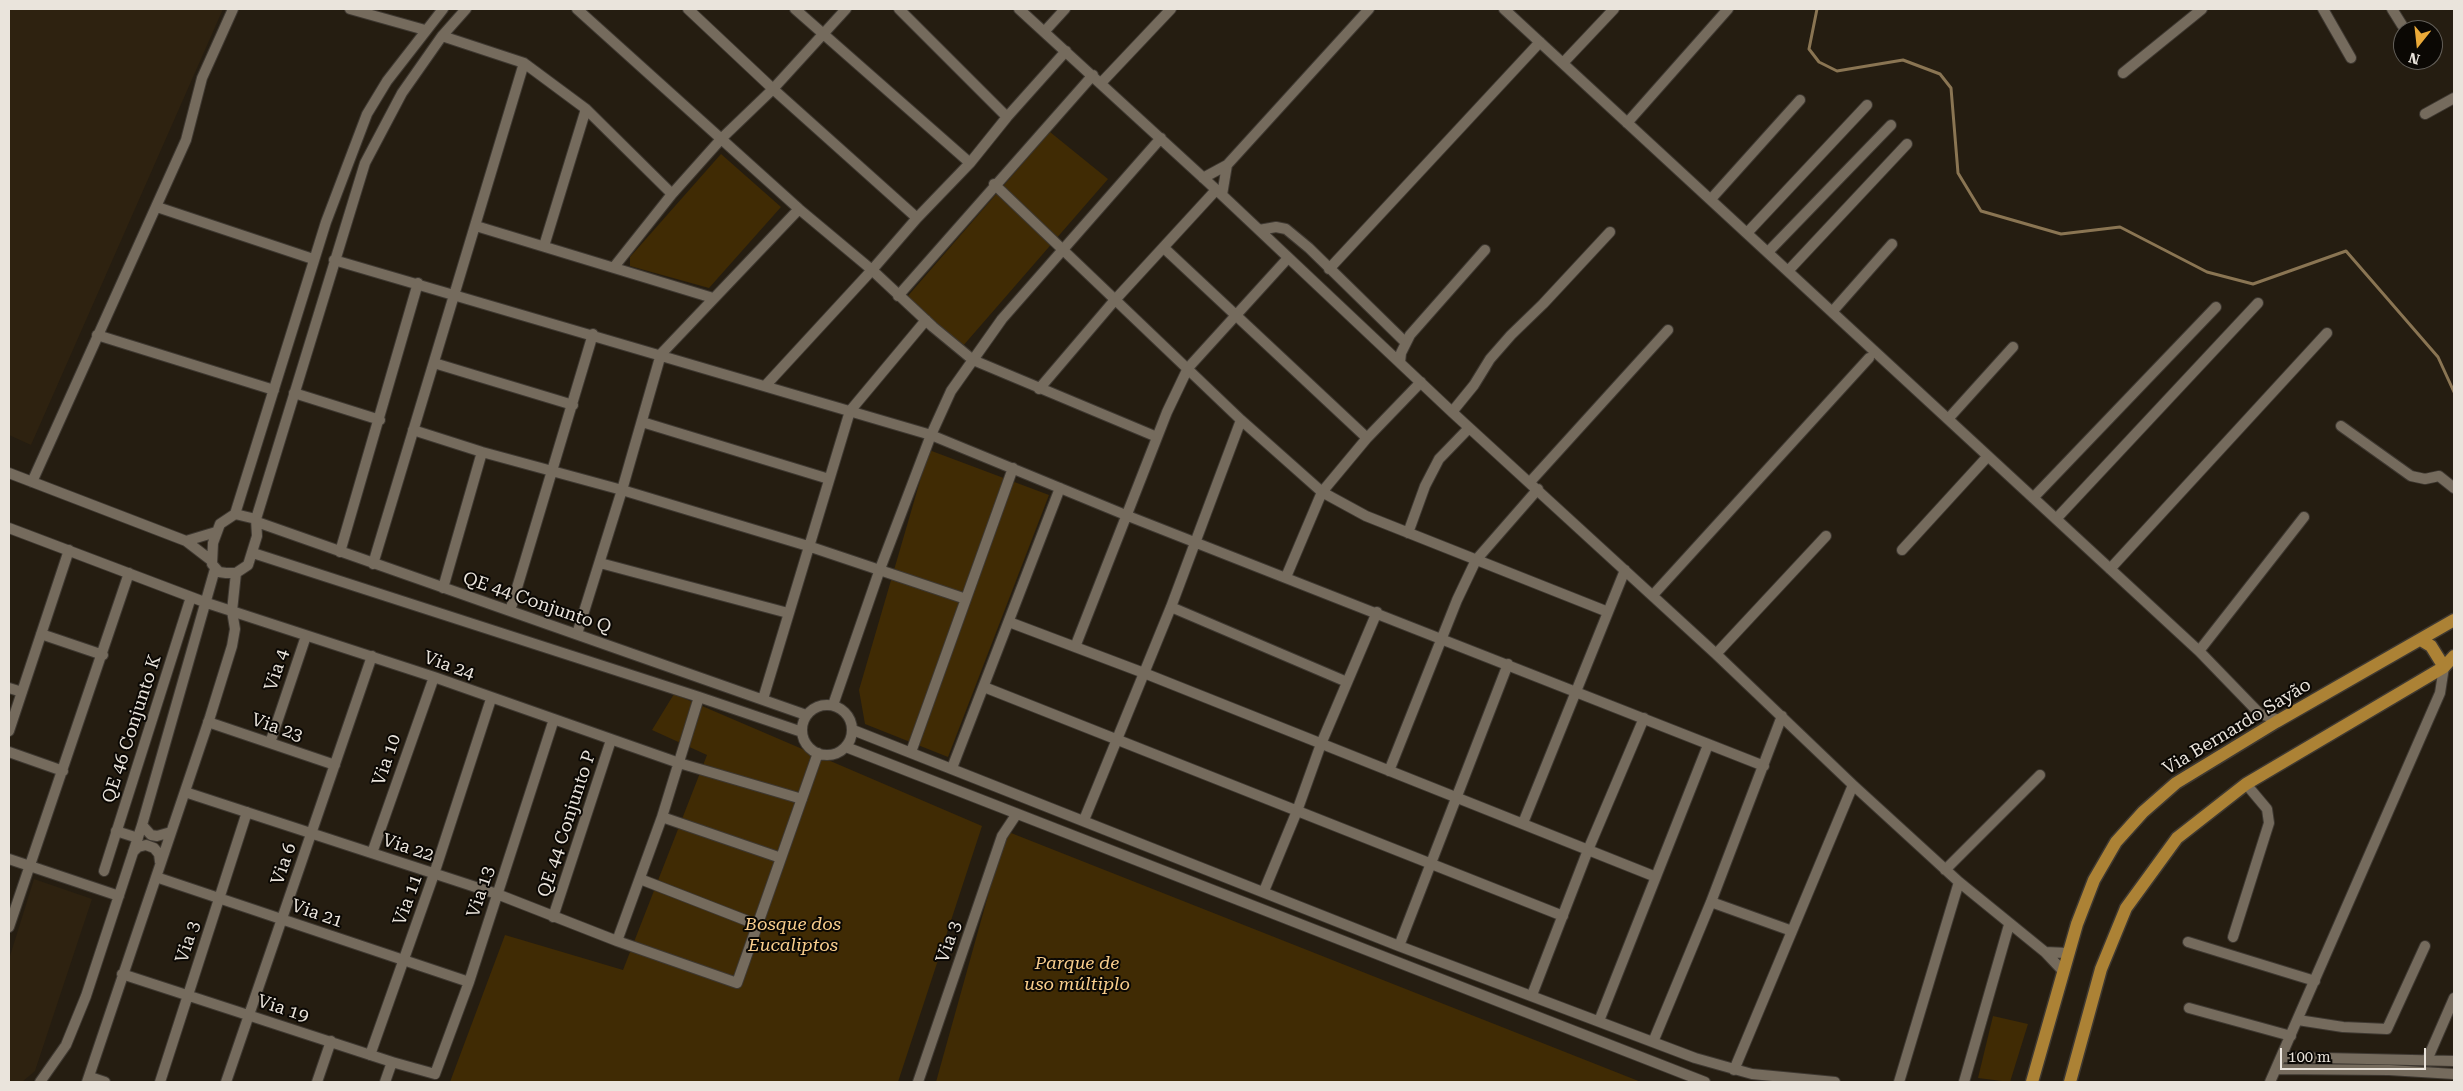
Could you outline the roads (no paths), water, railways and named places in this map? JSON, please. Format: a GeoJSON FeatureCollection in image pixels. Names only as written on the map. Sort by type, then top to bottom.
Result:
{"type":"FeatureCollection","features":[{"type":"Feature","properties":{"kind":"main road","name":"Via Bernardo Sayão"},"geometry":{"type":"LineString","coordinates":[[2032,1082],[2068,953],[2094,880],[2116,842],[2143,812],[2176,783],[2280,720],[2454,620]]}},
{"type":"Feature","properties":{"kind":"main road"},"geometry":{"type":"LineString","coordinates":[[2421,640],[2431,646],[2444,667]]}},
{"type":"Feature","properties":{"kind":"main road"},"geometry":{"type":"LineString","coordinates":[[2070,1082],[2101,969],[2126,908],[2177,838],[2246,784],[2444,667],[2454,656]]}},
{"type":"Feature","properties":{"kind":"street"},"geometry":{"type":"LineString","coordinates":[[32,482],[186,140],[202,78],[234,9]]}},
{"type":"Feature","properties":{"kind":"street"},"geometry":{"type":"LineString","coordinates":[[350,9],[425,30]]}},
{"type":"Feature","properties":{"kind":"street"},"geometry":{"type":"LineString","coordinates":[[40,1082],[75,1028],[119,896],[208,603],[214,565],[216,532],[223,521],[235,514],[326,222],[367,114],[387,81],[443,9]]}},
{"type":"Feature","properties":{"kind":"street"},"geometry":{"type":"LineString","coordinates":[[9,472],[186,540],[226,573],[236,573],[248,565],[253,553],[256,521],[344,226],[371,148],[402,93],[442,36],[466,9]]}},
{"type":"Feature","properties":{"kind":"street"},"geometry":{"type":"LineString","coordinates":[[688,9],[773,89],[917,218]]}},
{"type":"Feature","properties":{"kind":"street"},"geometry":{"type":"LineString","coordinates":[[795,9],[970,163]]}},
{"type":"Feature","properties":{"kind":"street"},"geometry":{"type":"LineString","coordinates":[[614,267],[672,194],[722,138],[773,89],[822,32],[846,9]]}},
{"type":"Feature","properties":{"kind":"street"},"geometry":{"type":"LineString","coordinates":[[899,9],[1007,117]]}},
{"type":"Feature","properties":{"kind":"street"},"geometry":{"type":"LineString","coordinates":[[1019,9],[1161,138],[1469,428],[1653,595],[1782,716],[1852,785],[2008,925],[2045,952],[2063,971]]}},
{"type":"Feature","properties":{"kind":"street"},"geometry":{"type":"LineString","coordinates":[[1044,32],[1065,9]]}},
{"type":"Feature","properties":{"kind":"street"},"geometry":{"type":"LineString","coordinates":[[1101,83],[1171,9]]}},
{"type":"Feature","properties":{"kind":"street"},"geometry":{"type":"LineString","coordinates":[[1203,178],[1227,165],[1369,9]]}},
{"type":"Feature","properties":{"kind":"street"},"geometry":{"type":"LineString","coordinates":[[1504,9],[2199,651],[2260,714],[2280,720]]}},
{"type":"Feature","properties":{"kind":"street"},"geometry":{"type":"LineString","coordinates":[[1564,63],[1614,9]]}},
{"type":"Feature","properties":{"kind":"street"},"geometry":{"type":"LineString","coordinates":[[1627,123],[1728,9]]}},
{"type":"Feature","properties":{"kind":"street"},"geometry":{"type":"LineString","coordinates":[[2123,73],[2202,9]]}},
{"type":"Feature","properties":{"kind":"street"},"geometry":{"type":"LineString","coordinates":[[2323,9],[2351,58]]}},
{"type":"Feature","properties":{"kind":"street"},"geometry":{"type":"LineString","coordinates":[[2392,9],[2399,20]]}},
{"type":"Feature","properties":{"kind":"street"},"geometry":{"type":"LineString","coordinates":[[582,10],[799,208],[973,360],[1157,436]]}},
{"type":"Feature","properties":{"kind":"street"},"geometry":{"type":"LineString","coordinates":[[442,36],[524,63],[586,109],[672,194]]}},
{"type":"Feature","properties":{"kind":"street"},"geometry":{"type":"LineString","coordinates":[[1329,269],[1540,42]]}},
{"type":"Feature","properties":{"kind":"street"},"geometry":{"type":"LineString","coordinates":[[766,385],[917,218],[970,163],[1007,117],[1066,51]]}},
{"type":"Feature","properties":{"kind":"street"},"geometry":{"type":"LineString","coordinates":[[373,564],[434,363],[453,293],[476,226],[524,63]]}},
{"type":"Feature","properties":{"kind":"street"},"geometry":{"type":"LineString","coordinates":[[898,296],[994,184],[1093,76]]}},
{"type":"Feature","properties":{"kind":"street"},"geometry":{"type":"LineString","coordinates":[[2425,114],[2454,98]]}},
{"type":"Feature","properties":{"kind":"street"},"geometry":{"type":"LineString","coordinates":[[1710,199],[1800,100]]}},
{"type":"Feature","properties":{"kind":"street"},"geometry":{"type":"LineString","coordinates":[[1747,233],[1867,105]]}},
{"type":"Feature","properties":{"kind":"street"},"geometry":{"type":"LineString","coordinates":[[544,246],[586,109]]}},
{"type":"Feature","properties":{"kind":"street"},"geometry":{"type":"LineString","coordinates":[[1768,252],[1891,125]]}},
{"type":"Feature","properties":{"kind":"street"},"geometry":{"type":"LineString","coordinates":[[834,705],[880,570],[931,435],[951,391],[1002,319],[1161,138]]}},
{"type":"Feature","properties":{"kind":"street"},"geometry":{"type":"LineString","coordinates":[[1788,271],[1907,144]]}},
{"type":"Feature","properties":{"kind":"street"},"geometry":{"type":"LineString","coordinates":[[1039,388],[1114,301],[1219,193],[1227,165]]}},
{"type":"Feature","properties":{"kind":"street"},"geometry":{"type":"LineString","coordinates":[[994,184],[1063,248],[1114,301],[1188,368],[1241,420],[1322,492],[1366,516],[1608,612]]}},
{"type":"Feature","properties":{"kind":"street"},"geometry":{"type":"LineString","coordinates":[[157,207],[314,259]]}},
{"type":"Feature","properties":{"kind":"street"},"geometry":{"type":"LineString","coordinates":[[577,634],[622,490],[661,354],[799,208]]}},
{"type":"Feature","properties":{"kind":"street"},"geometry":{"type":"LineString","coordinates":[[326,222],[336,228],[344,226]]}},
{"type":"Feature","properties":{"kind":"street"},"geometry":{"type":"LineString","coordinates":[[476,226],[713,298]]}},
{"type":"Feature","properties":{"kind":"street"},"geometry":{"type":"LineString","coordinates":[[1259,230],[1276,227],[1286,230],[1309,248],[1405,342]]}},
{"type":"Feature","properties":{"kind":"street"},"geometry":{"type":"LineString","coordinates":[[1452,412],[1474,385],[1490,358],[1610,232]]}},
{"type":"Feature","properties":{"kind":"street"},"geometry":{"type":"LineString","coordinates":[[1832,312],[1892,244]]}},
{"type":"Feature","properties":{"kind":"street"},"geometry":{"type":"LineString","coordinates":[[1164,248],[1368,438]]}},
{"type":"Feature","properties":{"kind":"street"},"geometry":{"type":"LineString","coordinates":[[1400,363],[1405,342],[1485,250]]}},
{"type":"Feature","properties":{"kind":"street"},"geometry":{"type":"LineString","coordinates":[[1075,647],[1128,516],[1157,436],[1188,368],[1288,258]]}},
{"type":"Feature","properties":{"kind":"street"},"geometry":{"type":"LineString","coordinates":[[334,260],[593,334],[931,435],[1128,516],[1377,612],[1764,766]]}},
{"type":"Feature","properties":{"kind":"street"},"geometry":{"type":"LineString","coordinates":[[340,552],[380,420],[418,283]]}},
{"type":"Feature","properties":{"kind":"street"},"geometry":{"type":"LineString","coordinates":[[2056,519],[2258,303]]}},
{"type":"Feature","properties":{"kind":"street"},"geometry":{"type":"LineString","coordinates":[[2034,498],[2216,306]]}},
{"type":"Feature","properties":{"kind":"street"},"geometry":{"type":"LineString","coordinates":[[763,699],[850,411],[926,320]]}},
{"type":"Feature","properties":{"kind":"street"},"geometry":{"type":"LineString","coordinates":[[1389,771],[1476,560],[1534,486],[1668,330]]}},
{"type":"Feature","properties":{"kind":"street"},"geometry":{"type":"LineString","coordinates":[[2110,569],[2328,333]]}},
{"type":"Feature","properties":{"kind":"street"},"geometry":{"type":"LineString","coordinates":[[510,611],[550,472],[573,405],[593,334]]}},
{"type":"Feature","properties":{"kind":"street"},"geometry":{"type":"LineString","coordinates":[[97,335],[274,390]]}},
{"type":"Feature","properties":{"kind":"street"},"geometry":{"type":"LineString","coordinates":[[1948,419],[2013,347]]}},
{"type":"Feature","properties":{"kind":"street"},"geometry":{"type":"LineString","coordinates":[[1653,595],[1869,358]]}},
{"type":"Feature","properties":{"kind":"street"},"geometry":{"type":"LineString","coordinates":[[434,363],[573,405]]}},
{"type":"Feature","properties":{"kind":"street"},"geometry":{"type":"LineString","coordinates":[[1286,577],[1322,492],[1368,438],[1421,382]]}},
{"type":"Feature","properties":{"kind":"street"},"geometry":{"type":"LineString","coordinates":[[294,393],[380,420]]}},
{"type":"Feature","properties":{"kind":"street"},"geometry":{"type":"LineString","coordinates":[[1084,820],[1171,607],[1241,420]]}},
{"type":"Feature","properties":{"kind":"street"},"geometry":{"type":"LineString","coordinates":[[642,422],[829,479]]}},
{"type":"Feature","properties":{"kind":"street"},"geometry":{"type":"LineString","coordinates":[[2341,426],[2411,476],[2426,479],[2439,476],[2454,488]]}},
{"type":"Feature","properties":{"kind":"street"},"geometry":{"type":"LineString","coordinates":[[1408,533],[1425,486],[1439,459],[1469,428]]}},
{"type":"Feature","properties":{"kind":"street"},"geometry":{"type":"LineString","coordinates":[[413,430],[550,472],[622,490],[808,546],[966,599]]}},
{"type":"Feature","properties":{"kind":"street"},"geometry":{"type":"LineString","coordinates":[[443,588],[482,452]]}},
{"type":"Feature","properties":{"kind":"street"},"geometry":{"type":"LineString","coordinates":[[1902,550],[1972,471],[1988,456]]}},
{"type":"Feature","properties":{"kind":"street"},"geometry":{"type":"LineString","coordinates":[[911,752],[1013,468]]}},
{"type":"Feature","properties":{"kind":"street"},"geometry":{"type":"LineString","coordinates":[[952,768],[1060,488]]}},
{"type":"Feature","properties":{"kind":"street"},"geometry":{"type":"LineString","coordinates":[[235,514],[256,521]]}},
{"type":"Feature","properties":{"kind":"street"},"geometry":{"type":"LineString","coordinates":[[2199,651],[2304,518]]}},
{"type":"Feature","properties":{"kind":"street","name":"QE 44 Conjunto Q"},"geometry":{"type":"LineString","coordinates":[[256,521],[373,564],[806,715]]}},
{"type":"Feature","properties":{"kind":"street"},"geometry":{"type":"LineString","coordinates":[[9,529],[208,603]]}},
{"type":"Feature","properties":{"kind":"street"},"geometry":{"type":"LineString","coordinates":[[186,540],[216,532]]}},
{"type":"Feature","properties":{"kind":"street"},"geometry":{"type":"LineString","coordinates":[[1716,654],[1826,536]]}},
{"type":"Feature","properties":{"kind":"street"},"geometry":{"type":"LineString","coordinates":[[9,731],[69,550]]}},
{"type":"Feature","properties":{"kind":"street"},"geometry":{"type":"LineString","coordinates":[[253,553],[699,696],[802,732]]}},
{"type":"Feature","properties":{"kind":"street"},"geometry":{"type":"LineString","coordinates":[[600,563],[788,613]]}},
{"type":"Feature","properties":{"kind":"street"},"geometry":{"type":"LineString","coordinates":[[1523,823],[1625,570]]}},
{"type":"Feature","properties":{"kind":"street"},"geometry":{"type":"LineString","coordinates":[[9,927],[103,655],[129,573]]}},
{"type":"Feature","properties":{"kind":"street"},"geometry":{"type":"LineString","coordinates":[[106,1082],[89,1079],[122,974],[185,792],[232,646],[235,630],[232,611],[236,573]]}},
{"type":"Feature","properties":{"kind":"street","name":"QE 46 Conjunto K"},"geometry":{"type":"LineString","coordinates":[[104,871],[191,597]]}},
{"type":"Feature","properties":{"kind":"street","name":"Via 24"},"geometry":{"type":"LineString","coordinates":[[208,603],[434,676],[491,699],[554,719],[679,764],[802,799]]}},
{"type":"Feature","properties":{"kind":"street"},"geometry":{"type":"LineString","coordinates":[[1171,607],[1348,682]]}},
{"type":"Feature","properties":{"kind":"street"},"geometry":{"type":"LineString","coordinates":[[1264,891],[1297,811],[1321,744],[1377,612]]}},
{"type":"Feature","properties":{"kind":"street"},"geometry":{"type":"LineString","coordinates":[[1009,622],[1656,877]]}},
{"type":"Feature","properties":{"kind":"street"},"geometry":{"type":"LineString","coordinates":[[41,634],[103,655]]}},
{"type":"Feature","properties":{"kind":"street","name":"Via 4"},"geometry":{"type":"LineString","coordinates":[[270,743],[306,636]]}},
{"type":"Feature","properties":{"kind":"street","name":"Via 6"},"geometry":{"type":"LineString","coordinates":[[226,1082],[372,656]]}},
{"type":"Feature","properties":{"kind":"street"},"geometry":{"type":"LineString","coordinates":[[1399,946],[1508,664]]}},
{"type":"Feature","properties":{"kind":"street"},"geometry":{"type":"LineString","coordinates":[[2270,1082],[2440,693],[2444,667]]}},
{"type":"Feature","properties":{"kind":"street"},"geometry":{"type":"LineString","coordinates":[[167,676],[184,681]]}},
{"type":"Feature","properties":{"kind":"street","name":"Via 10"},"geometry":{"type":"LineString","coordinates":[[372,854],[434,676]]}},
{"type":"Feature","properties":{"kind":"street"},"geometry":{"type":"LineString","coordinates":[[984,687],[1563,916]]}},
{"type":"Feature","properties":{"kind":"street"},"geometry":{"type":"LineString","coordinates":[[9,688],[22,692]]}},
{"type":"Feature","properties":{"kind":"street"},"geometry":{"type":"LineString","coordinates":[[617,942],[662,817],[699,696]]}},
{"type":"Feature","properties":{"kind":"street","name":"Via 11"},"geometry":{"type":"LineString","coordinates":[[370,1055],[434,874],[491,699]]}},
{"type":"Feature","properties":{"kind":"street"},"geometry":{"type":"LineString","coordinates":[[834,705],[848,715],[853,730],[851,739],[846,747],[833,754],[818,753],[808,746],[802,732],[802,723],[806,715],[818,706],[834,705]]}},
{"type":"Feature","properties":{"kind":"street"},"geometry":{"type":"LineString","coordinates":[[2260,714],[2263,730]]}},
{"type":"Feature","properties":{"kind":"street"},"geometry":{"type":"LineString","coordinates":[[1653,1042],[1711,902],[1782,716]]}},
{"type":"Feature","properties":{"kind":"street"},"geometry":{"type":"LineString","coordinates":[[1532,995],[1588,850],[1644,718]]}},
{"type":"Feature","properties":{"kind":"street","name":"Via 13"},"geometry":{"type":"LineString","coordinates":[[435,1074],[468,982],[554,719]]}},
{"type":"Feature","properties":{"kind":"street","name":"Via 23"},"geometry":{"type":"LineString","coordinates":[[208,722],[335,765]]}},
{"type":"Feature","properties":{"kind":"street"},"geometry":{"type":"LineString","coordinates":[[853,730],[1399,946],[1653,1042],[1734,1070],[1806,1081],[1835,1082]]}},
{"type":"Feature","properties":{"kind":"street","name":"QE 44 Conjunto P"},"geometry":{"type":"LineString","coordinates":[[553,917],[611,740]]}},
{"type":"Feature","properties":{"kind":"street"},"geometry":{"type":"LineString","coordinates":[[1598,1021],[1708,745]]}},
{"type":"Feature","properties":{"kind":"street"},"geometry":{"type":"LineString","coordinates":[[846,747],[1016,815],[1168,872],[1705,1082]]}},
{"type":"Feature","properties":{"kind":"street"},"geometry":{"type":"LineString","coordinates":[[9,752],[63,771]]}},
{"type":"Feature","properties":{"kind":"street"},"geometry":{"type":"LineString","coordinates":[[640,879],[758,925],[818,753]]}},
{"type":"Feature","properties":{"kind":"street"},"geometry":{"type":"LineString","coordinates":[[1945,870],[2040,775]]}},
{"type":"Feature","properties":{"kind":"street"},"geometry":{"type":"LineString","coordinates":[[2233,937],[2269,823],[2267,809],[2246,784]]}},
{"type":"Feature","properties":{"kind":"street"},"geometry":{"type":"LineString","coordinates":[[1734,1070],[1852,785]]}},
{"type":"Feature","properties":{"kind":"street","name":"Via 22"},"geometry":{"type":"LineString","coordinates":[[185,792],[497,894],[617,942],[738,983],[758,925]]}},
{"type":"Feature","properties":{"kind":"street","name":"Via 3"},"geometry":{"type":"LineString","coordinates":[[160,1082],[247,812]]}},
{"type":"Feature","properties":{"kind":"street","name":"Via 3"},"geometry":{"type":"LineString","coordinates":[[918,1082],[1002,836],[1016,815]]}},
{"type":"Feature","properties":{"kind":"street"},"geometry":{"type":"LineString","coordinates":[[662,817],[781,858]]}},
{"type":"Feature","properties":{"kind":"street"},"geometry":{"type":"LineString","coordinates":[[142,825],[151,835],[157,836],[171,832]]}},
{"type":"Feature","properties":{"kind":"street"},"geometry":{"type":"LineString","coordinates":[[116,831],[138,838]]}},
{"type":"Feature","properties":{"kind":"street"},"geometry":{"type":"LineString","coordinates":[[133,852],[138,847],[146,845],[154,848],[159,854],[160,862]]}},
{"type":"Feature","properties":{"kind":"street"},"geometry":{"type":"LineString","coordinates":[[1156,868],[1162,852]]}},
{"type":"Feature","properties":{"kind":"street"},"geometry":{"type":"LineString","coordinates":[[1168,872],[1174,857]]}},
{"type":"Feature","properties":{"kind":"street"},"geometry":{"type":"LineString","coordinates":[[9,859],[119,896]]}},
{"type":"Feature","properties":{"kind":"street","name":"Via 21"},"geometry":{"type":"LineString","coordinates":[[156,877],[468,982]]}},
{"type":"Feature","properties":{"kind":"street"},"geometry":{"type":"LineString","coordinates":[[1900,1082],[1959,882]]}},
{"type":"Feature","properties":{"kind":"street"},"geometry":{"type":"LineString","coordinates":[[1711,902],[1792,931]]}},
{"type":"Feature","properties":{"kind":"street"},"geometry":{"type":"LineString","coordinates":[[1964,1082],[2008,925]]}},
{"type":"Feature","properties":{"kind":"street"},"geometry":{"type":"LineString","coordinates":[[2188,942],[2315,981]]}},
{"type":"Feature","properties":{"kind":"street"},"geometry":{"type":"LineString","coordinates":[[2298,1020],[2343,1027],[2387,1029],[2425,946]]}},
{"type":"Feature","properties":{"kind":"street"},"geometry":{"type":"LineString","coordinates":[[2045,952],[2068,953]]}},
{"type":"Feature","properties":{"kind":"street","name":"Via 19"},"geometry":{"type":"LineString","coordinates":[[122,974],[370,1055],[435,1074]]}},
{"type":"Feature","properties":{"kind":"street"},"geometry":{"type":"LineString","coordinates":[[2427,1060],[2454,998]]}},
{"type":"Feature","properties":{"kind":"street"},"geometry":{"type":"LineString","coordinates":[[2189,1008],[2291,1036]]}},
{"type":"Feature","properties":{"kind":"street"},"geometry":{"type":"LineString","coordinates":[[318,1082],[331,1041]]}},
{"type":"Feature","properties":{"kind":"street"},"geometry":{"type":"LineString","coordinates":[[2282,1057],[2454,1061]]}},
{"type":"Feature","properties":{"kind":"street"},"geometry":{"type":"LineString","coordinates":[[385,1082],[392,1062]]}},
{"type":"Feature","properties":{"kind":"street"},"geometry":{"type":"LineString","coordinates":[[2276,1070],[2389,1070],[2454,1074]]}},
{"type":"Feature","properties":{"kind":"waterway"},"geometry":{"type":"LineString","coordinates":[[1817,9],[1809,49],[1819,62],[1837,71],[1903,60],[1940,74],[1951,88],[1958,173],[1981,211],[2061,234],[2120,227],[2207,272],[2253,284],[2346,251],[2438,357],[2454,392]]}},
{"type":"Feature","properties":{"kind":"park label","name":"Bosque dos Eucaliptos"},"geometry":{"type":"Point","coordinates":[793,935]}},
{"type":"Feature","properties":{"kind":"park label","name":"Parque de uso múltiplo"},"geometry":{"type":"Point","coordinates":[1077,974]}}]}
